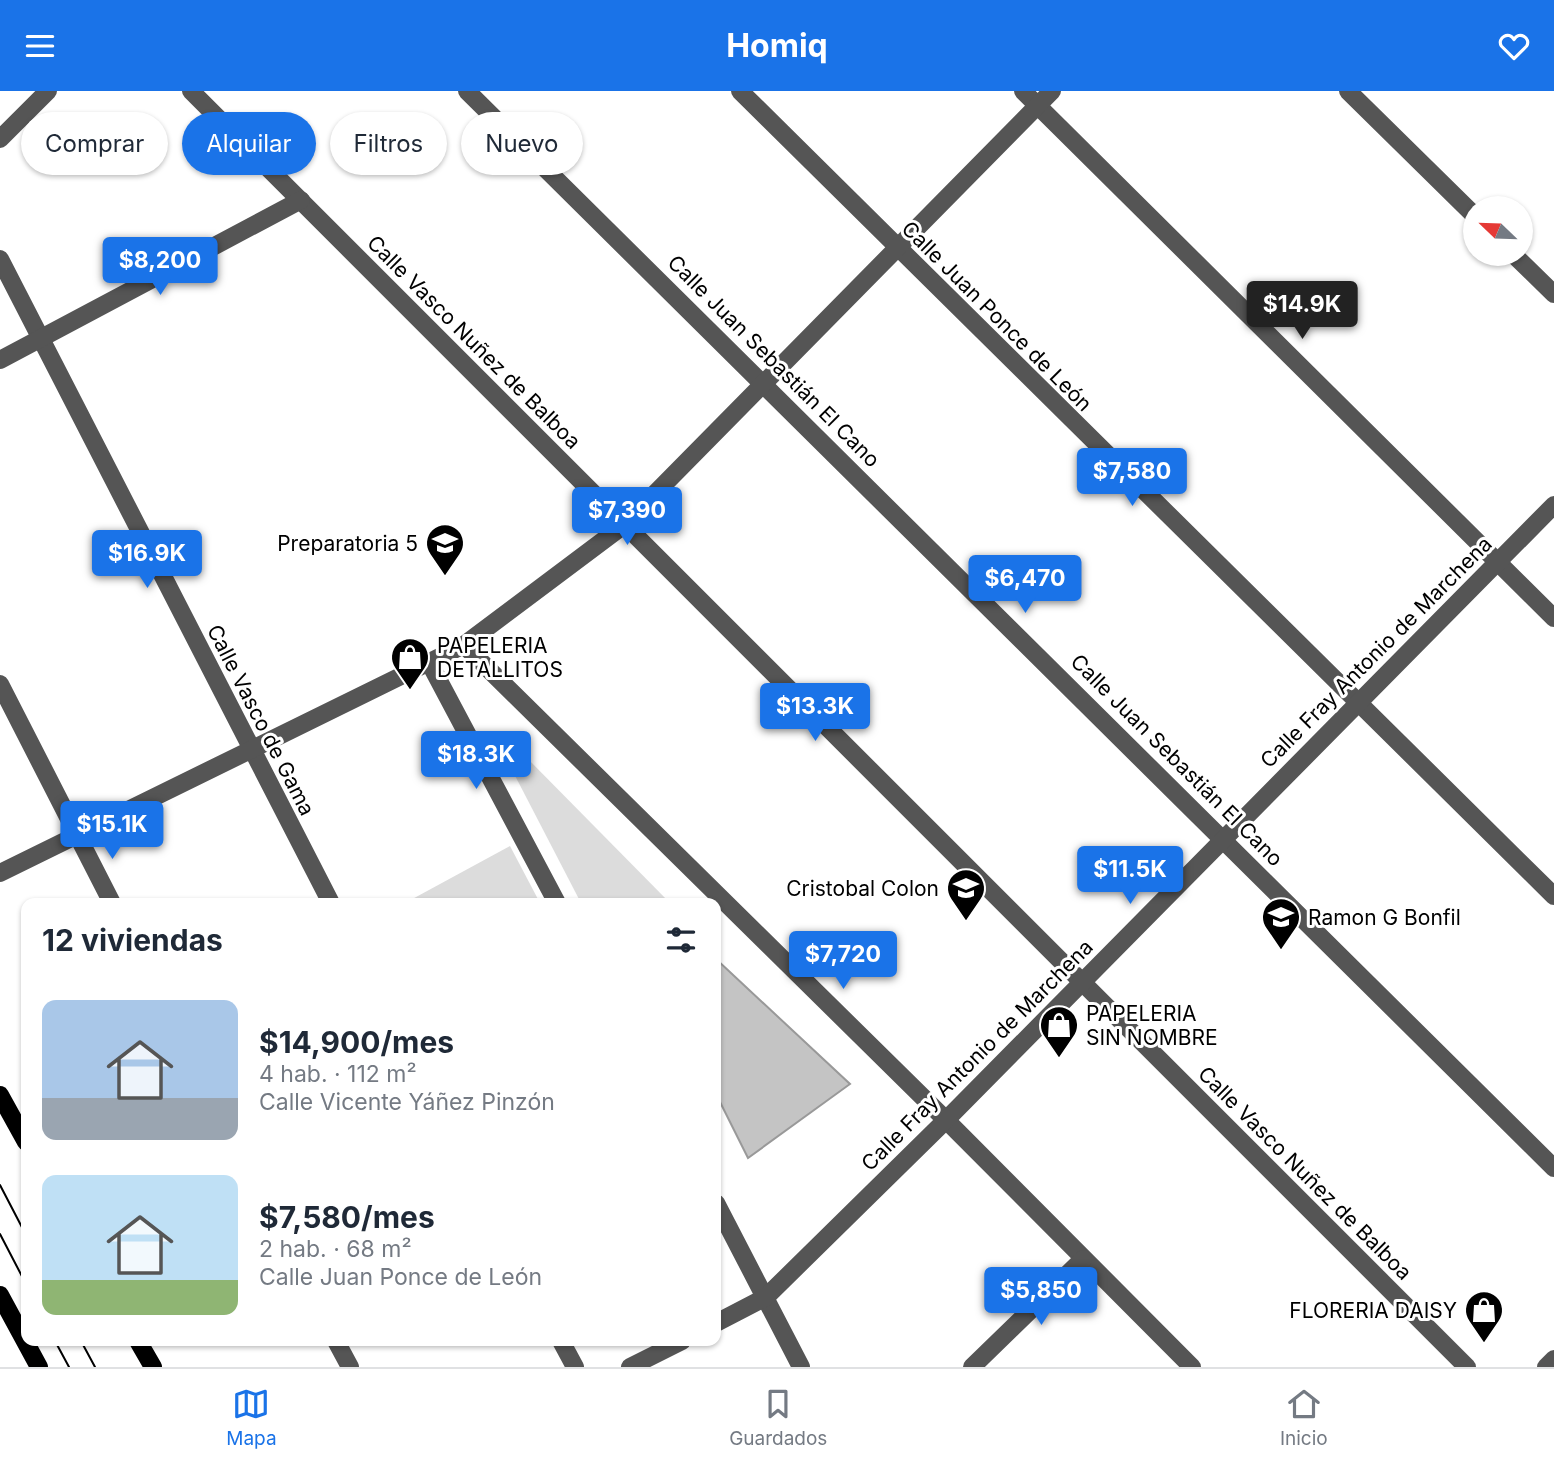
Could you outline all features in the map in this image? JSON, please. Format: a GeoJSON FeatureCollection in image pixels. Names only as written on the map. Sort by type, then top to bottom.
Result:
{"type":"FeatureCollection","features":[{"type":"Feature","properties":{"kind":"main road"},"geometry":{"type":"LineString","coordinates":[[0,1095],[21,1133]]}},
{"type":"Feature","properties":{"kind":"main road"},"geometry":{"type":"LineString","coordinates":[[0,1295],[21,1334]]}},
{"type":"Feature","properties":{"kind":"main road"},"geometry":{"type":"LineString","coordinates":[[28,1346],[39,1367]]}},
{"type":"Feature","properties":{"kind":"main road"},"geometry":{"type":"LineString","coordinates":[[141,1346],[153,1367]]}},
{"type":"Feature","properties":{"kind":"street"},"geometry":{"type":"LineString","coordinates":[[0,139],[48,91]]}},
{"type":"Feature","properties":{"kind":"street","name":"Calle Vasco Nuñez de Balboa"},"geometry":{"type":"LineString","coordinates":[[191,91],[1467,1367]]}},
{"type":"Feature","properties":{"kind":"street","name":"Calle Juan Sebastián El Cano"},"geometry":{"type":"LineString","coordinates":[[467,91],[1554,1168]]}},
{"type":"Feature","properties":{"kind":"street","name":"Calle Juan Ponce de León"},"geometry":{"type":"LineString","coordinates":[[740,91],[896,249],[1554,896]]}},
{"type":"Feature","properties":{"kind":"street"},"geometry":{"type":"LineString","coordinates":[[1023,91],[1554,618]]}},
{"type":"Feature","properties":{"kind":"street"},"geometry":{"type":"LineString","coordinates":[[0,873],[464,645],[624,525],[1052,91]]}},
{"type":"Feature","properties":{"kind":"street"},"geometry":{"type":"LineString","coordinates":[[1348,91],[1463,204]]}},
{"type":"Feature","properties":{"kind":"street"},"geometry":{"type":"LineString","coordinates":[[0,360],[301,200]]}},
{"type":"Feature","properties":{"kind":"street","name":"Calle Vasco de Gama"},"geometry":{"type":"LineString","coordinates":[[0,259],[328,898]]}},
{"type":"Feature","properties":{"kind":"street"},"geometry":{"type":"LineString","coordinates":[[1525,266],[1554,294]]}},
{"type":"Feature","properties":{"kind":"street","name":"Calle Fray Antonio de Marchena"},"geometry":{"type":"LineString","coordinates":[[721,1320],[766,1297],[946,1120],[1554,505]]}},
{"type":"Feature","properties":{"kind":"street"},"geometry":{"type":"LineString","coordinates":[[464,645],[721,898]]}},
{"type":"Feature","properties":{"kind":"street"},"geometry":{"type":"LineString","coordinates":[[429,662],[554,898]]}},
{"type":"Feature","properties":{"kind":"street"},"geometry":{"type":"LineString","coordinates":[[0,684],[109,898]]}},
{"type":"Feature","properties":{"kind":"street"},"geometry":{"type":"LineString","coordinates":[[721,898],[1192,1367]]}},
{"type":"Feature","properties":{"kind":"street"},"geometry":{"type":"LineString","coordinates":[[721,1212],[801,1367]]}},
{"type":"Feature","properties":{"kind":"street"},"geometry":{"type":"LineString","coordinates":[[972,1367],[1083,1259]]}},
{"type":"Feature","properties":{"kind":"street"},"geometry":{"type":"LineString","coordinates":[[339,1346],[350,1367]]}},
{"type":"Feature","properties":{"kind":"street"},"geometry":{"type":"LineString","coordinates":[[564,1346],[575,1367]]}},
{"type":"Feature","properties":{"kind":"street"},"geometry":{"type":"LineString","coordinates":[[630,1367],[672,1346]]}},
{"type":"Feature","properties":{"kind":"street"},"geometry":{"type":"LineString","coordinates":[[1546,1367],[1554,1359]]}},
{"type":"Feature","properties":{"kind":"shaded area"},"geometry":{"type":"Polygon","coordinates":[[[524,755],[665,898],[578,898],[510,766],[524,755]]]}},
{"type":"Feature","properties":{"kind":"shaded area"},"geometry":{"type":"Polygon","coordinates":[[[510,846],[537,898],[414,898],[510,846]]]}},
{"type":"Feature","properties":{"kind":"building"},"geometry":{"type":"Polygon","coordinates":[[[721,964],[850,1084],[748,1158],[721,1104],[721,964]]]}},
{"type":"Feature","properties":{"kind":"tram line"},"geometry":{"type":"LineString","coordinates":[[0,1185],[21,1225]]}},
{"type":"Feature","properties":{"kind":"tram line"},"geometry":{"type":"LineString","coordinates":[[0,1234],[21,1274]]}},
{"type":"Feature","properties":{"kind":"tram line"},"geometry":{"type":"LineString","coordinates":[[58,1346],[69,1367]]}},
{"type":"Feature","properties":{"kind":"tram line"},"geometry":{"type":"LineString","coordinates":[[84,1346],[95,1367]]}},
{"type":"Feature","properties":{"kind":"place","name":"Preparatoria 5"},"geometry":{"type":"Point","coordinates":[445,577]}},
{"type":"Feature","properties":{"kind":"place","name":"PAPELERIA DETALLITOS"},"geometry":{"type":"Point","coordinates":[410,691]}},
{"type":"Feature","properties":{"kind":"place","name":"Cristobal Colon"},"geometry":{"type":"Point","coordinates":[966,922]}},
{"type":"Feature","properties":{"kind":"place","name":"Ramon G Bonfil"},"geometry":{"type":"Point","coordinates":[1281,951]}},
{"type":"Feature","properties":{"kind":"place","name":"PAPELERIA SIN NOMBRE"},"geometry":{"type":"Point","coordinates":[1059,1059]}},
{"type":"Feature","properties":{"kind":"place","name":"FLORERIA DAISY"},"geometry":{"type":"Point","coordinates":[1484,1344]}}]}
